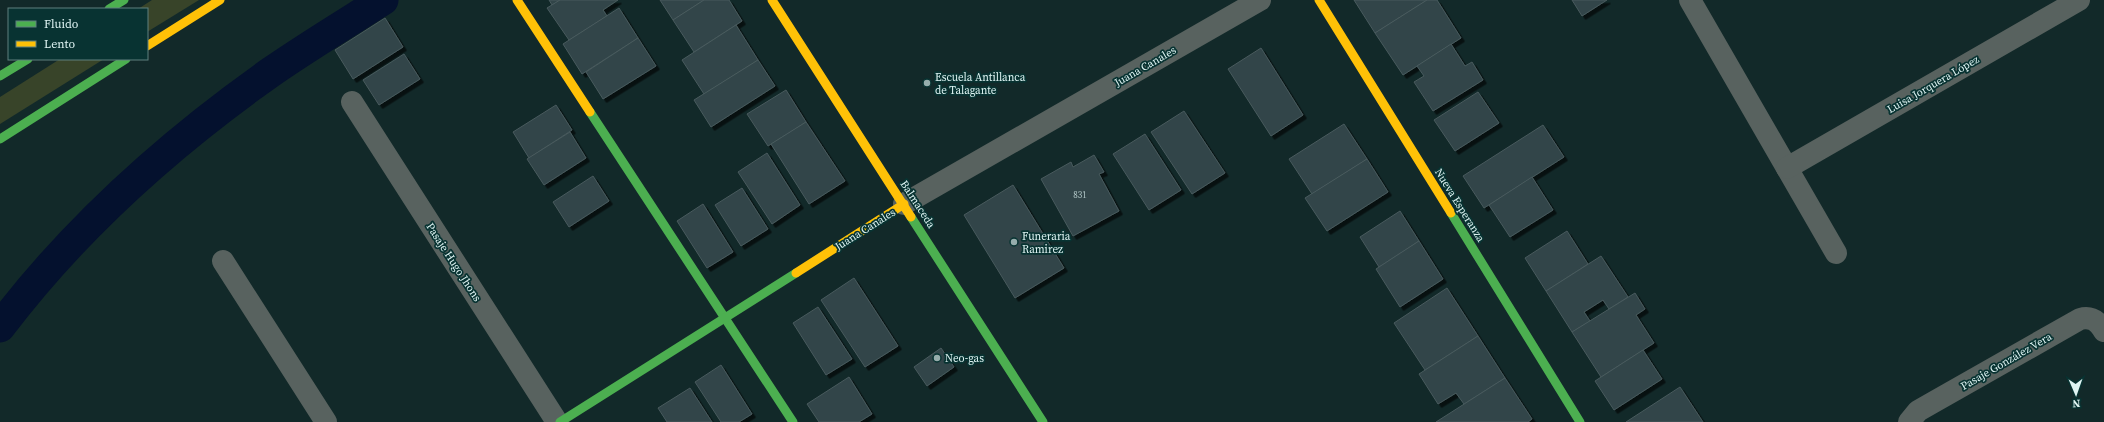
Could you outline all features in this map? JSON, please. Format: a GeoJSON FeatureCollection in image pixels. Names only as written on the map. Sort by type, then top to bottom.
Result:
{"type":"FeatureCollection","features":[{"type":"Feature","properties":{"kind":"street"},"geometry":{"type":"LineString","coordinates":[[111,8],[124,0]]}},
{"type":"Feature","properties":{"kind":"street"},"geometry":{"type":"LineString","coordinates":[[148,45],[220,0]]}},
{"type":"Feature","properties":{"kind":"street"},"geometry":{"type":"LineString","coordinates":[[517,0],[793,422]]}},
{"type":"Feature","properties":{"kind":"street","name":"Balmaceda"},"geometry":{"type":"LineString","coordinates":[[772,0],[1043,422]]}},
{"type":"Feature","properties":{"kind":"street","name":"Juana Canales"},"geometry":{"type":"LineString","coordinates":[[560,422],[904,204],[1260,0]]}},
{"type":"Feature","properties":{"kind":"street","name":"Nueva Esperanza"},"geometry":{"type":"LineString","coordinates":[[1319,0],[1580,422]]}},
{"type":"Feature","properties":{"kind":"street"},"geometry":{"type":"LineString","coordinates":[[1690,0],[1836,253]]}},
{"type":"Feature","properties":{"kind":"street","name":"Luisa Jorquera López"},"geometry":{"type":"LineString","coordinates":[[1787,168],[2079,0]]}},
{"type":"Feature","properties":{"kind":"street"},"geometry":{"type":"LineString","coordinates":[[0,76],[26,60]]}},
{"type":"Feature","properties":{"kind":"street"},"geometry":{"type":"LineString","coordinates":[[0,139],[124,60]]}},
{"type":"Feature","properties":{"kind":"street","name":"Pasaje Hugo Jhons"},"geometry":{"type":"LineString","coordinates":[[352,102],[557,422]]}},
{"type":"Feature","properties":{"kind":"street"},"geometry":{"type":"LineString","coordinates":[[223,261],[326,422]]}},
{"type":"Feature","properties":{"kind":"street","name":"Pasaje González Vera"},"geometry":{"type":"LineString","coordinates":[[1909,422],[1918,411],[1932,402],[2080,319],[2091,318],[2101,326],[2104,331]]}},
{"type":"Feature","properties":{"kind":"green space"},"geometry":{"type":"Polygon","coordinates":[[[152,0],[199,0],[148,31],[148,8],[140,8],[152,0]]]}},
{"type":"Feature","properties":{"kind":"green space"},"geometry":{"type":"Polygon","coordinates":[[[58,60],[102,60],[0,124],[0,97],[58,60]]]}},
{"type":"Feature","properties":{"kind":"building"},"geometry":{"type":"Polygon","coordinates":[[[549,0],[560,0],[552,5],[549,0]]]}},
{"type":"Feature","properties":{"kind":"building"},"geometry":{"type":"Polygon","coordinates":[[[560,0],[618,0],[603,10],[607,16],[569,40],[547,8],[560,0]]]}},
{"type":"Feature","properties":{"kind":"building"},"geometry":{"type":"Polygon","coordinates":[[[660,0],[704,0],[673,20],[660,0]]]}},
{"type":"Feature","properties":{"kind":"building"},"geometry":{"type":"Polygon","coordinates":[[[704,0],[729,0],[742,21],[694,52],[673,20],[704,0]]]}},
{"type":"Feature","properties":{"kind":"building"},"geometry":{"type":"Polygon","coordinates":[[[1354,0],[1427,0],[1375,33],[1354,0]]]}},
{"type":"Feature","properties":{"kind":"building"},"geometry":{"type":"Polygon","coordinates":[[[1427,0],[1437,0],[1461,38],[1403,75],[1375,33],[1427,0]]]}},
{"type":"Feature","properties":{"kind":"building"},"geometry":{"type":"Polygon","coordinates":[[[1572,0],[1607,0],[1582,16],[1572,0]]]}},
{"type":"Feature","properties":{"kind":"building"},"geometry":{"type":"Polygon","coordinates":[[[619,8],[638,38],[582,74],[563,44],[619,8]]]}},
{"type":"Feature","properties":{"kind":"building"},"geometry":{"type":"Polygon","coordinates":[[[385,18],[403,47],[353,79],[335,50],[385,18]]]}},
{"type":"Feature","properties":{"kind":"building"},"geometry":{"type":"Polygon","coordinates":[[[736,25],[758,60],[704,94],[682,60],[736,25]]]}},
{"type":"Feature","properties":{"kind":"building"},"geometry":{"type":"Polygon","coordinates":[[[638,38],[656,66],[603,99],[586,72],[638,38]]]}},
{"type":"Feature","properties":{"kind":"building"},"geometry":{"type":"Polygon","coordinates":[[[1451,44],[1465,66],[1472,62],[1483,80],[1433,111],[1414,82],[1424,76],[1417,66],[1451,44]]]}},
{"type":"Feature","properties":{"kind":"building"},"geometry":{"type":"Polygon","coordinates":[[[1261,48],[1303,115],[1271,136],[1228,69],[1261,48]]]}},
{"type":"Feature","properties":{"kind":"building"},"geometry":{"type":"Polygon","coordinates":[[[404,54],[420,79],[379,105],[363,80],[404,54]]]}},
{"type":"Feature","properties":{"kind":"building"},"geometry":{"type":"Polygon","coordinates":[[[758,60],[775,86],[711,127],[694,100],[758,60]]]}},
{"type":"Feature","properties":{"kind":"building"},"geometry":{"type":"Polygon","coordinates":[[[786,90],[806,122],[768,146],[747,114],[786,90]]]}},
{"type":"Feature","properties":{"kind":"building"},"geometry":{"type":"Polygon","coordinates":[[[1478,92],[1499,123],[1455,151],[1434,120],[1478,92]]]}},
{"type":"Feature","properties":{"kind":"building"},"geometry":{"type":"Polygon","coordinates":[[[556,105],[572,130],[529,158],[513,132],[556,105]]]}},
{"type":"Feature","properties":{"kind":"building"},"geometry":{"type":"Polygon","coordinates":[[[1184,111],[1225,173],[1192,194],[1151,132],[1184,111]]]}},
{"type":"Feature","properties":{"kind":"building"},"geometry":{"type":"Polygon","coordinates":[[[806,122],[845,181],[809,204],[771,144],[806,122]]]}},
{"type":"Feature","properties":{"kind":"building"},"geometry":{"type":"Polygon","coordinates":[[[1344,124],[1367,159],[1312,194],[1289,159],[1344,124]]]}},
{"type":"Feature","properties":{"kind":"building"},"geometry":{"type":"Polygon","coordinates":[[[1543,125],[1564,157],[1484,208],[1463,176],[1543,125]]]}},
{"type":"Feature","properties":{"kind":"building"},"geometry":{"type":"Polygon","coordinates":[[[570,132],[586,158],[544,185],[527,159],[570,132]]]}},
{"type":"Feature","properties":{"kind":"building"},"geometry":{"type":"Polygon","coordinates":[[[1145,134],[1181,190],[1149,210],[1113,154],[1145,134]]]}},
{"type":"Feature","properties":{"kind":"building"},"geometry":{"type":"Polygon","coordinates":[[[767,153],[800,205],[772,224],[738,172],[767,153]]]}},
{"type":"Feature","properties":{"kind":"building"},"geometry":{"type":"Polygon","coordinates":[[[1094,155],[1104,172],[1099,174],[1119,211],[1073,236],[1041,179],[1071,162],[1073,167],[1094,155]]]}},
{"type":"Feature","properties":{"kind":"building"},"geometry":{"type":"Polygon","coordinates":[[[1367,159],[1388,192],[1327,231],[1305,198],[1367,159]]]}},
{"type":"Feature","properties":{"kind":"building"},"geometry":{"type":"Polygon","coordinates":[[[593,176],[609,201],[569,227],[553,202],[593,176]]]}},
{"type":"Feature","properties":{"kind":"building"},"geometry":{"type":"Polygon","coordinates":[[[1532,177],[1553,210],[1510,237],[1489,205],[1532,177]]]}},
{"type":"Feature","properties":{"kind":"building","name":"Funeraria Ramirez"},"geometry":{"type":"Polygon","coordinates":[[[1013,185],[1064,268],[1015,298],[964,215],[1013,185]]]}},
{"type":"Feature","properties":{"kind":"building"},"geometry":{"type":"Polygon","coordinates":[[[742,188],[768,229],[741,246],[715,205],[742,188]]]}},
{"type":"Feature","properties":{"kind":"building"},"geometry":{"type":"Polygon","coordinates":[[[703,204],[733,252],[707,268],[677,221],[703,204]]]}},
{"type":"Feature","properties":{"kind":"building"},"geometry":{"type":"Polygon","coordinates":[[[1400,211],[1419,241],[1379,267],[1360,237],[1400,211]]]}},
{"type":"Feature","properties":{"kind":"building"},"geometry":{"type":"Polygon","coordinates":[[[1567,231],[1588,264],[1546,291],[1525,258],[1567,231]]]}},
{"type":"Feature","properties":{"kind":"building"},"geometry":{"type":"Polygon","coordinates":[[[1419,241],[1443,279],[1400,307],[1376,269],[1419,241]]]}},
{"type":"Feature","properties":{"kind":"building"},"geometry":{"type":"Polygon","coordinates":[[[1601,256],[1628,297],[1609,309],[1603,300],[1584,312],[1590,321],[1572,332],[1546,291],[1601,256]]]}},
{"type":"Feature","properties":{"kind":"building"},"geometry":{"type":"Polygon","coordinates":[[[854,278],[898,346],[865,367],[821,300],[854,278]]]}},
{"type":"Feature","properties":{"kind":"building"},"geometry":{"type":"Polygon","coordinates":[[[1447,288],[1478,336],[1425,370],[1394,323],[1447,288]]]}},
{"type":"Feature","properties":{"kind":"building"},"geometry":{"type":"Polygon","coordinates":[[[1635,293],[1645,309],[1636,315],[1654,343],[1601,377],[1572,332],[1635,293]]]}},
{"type":"Feature","properties":{"kind":"building"},"geometry":{"type":"Polygon","coordinates":[[[818,307],[852,359],[826,375],[793,323],[818,307]]]}},
{"type":"Feature","properties":{"kind":"building"},"geometry":{"type":"Polygon","coordinates":[[[1478,336],[1505,378],[1464,404],[1456,393],[1438,404],[1419,374],[1478,336]]]}},
{"type":"Feature","properties":{"kind":"building","name":"Neo-gas"},"geometry":{"type":"Polygon","coordinates":[[[941,348],[954,367],[927,386],[914,367],[941,348]]]}},
{"type":"Feature","properties":{"kind":"building"},"geometry":{"type":"Polygon","coordinates":[[[1643,350],[1662,379],[1614,410],[1595,381],[1643,350]]]}},
{"type":"Feature","properties":{"kind":"building"},"geometry":{"type":"Polygon","coordinates":[[[721,365],[752,414],[739,422],[721,422],[695,382],[721,365]]]}},
{"type":"Feature","properties":{"kind":"building"},"geometry":{"type":"Polygon","coordinates":[[[849,377],[872,414],[859,422],[819,422],[807,404],[849,377]]]}},
{"type":"Feature","properties":{"kind":"building"},"geometry":{"type":"Polygon","coordinates":[[[1505,378],[1532,419],[1528,422],[1436,422],[1505,378]]]}},
{"type":"Feature","properties":{"kind":"building"},"geometry":{"type":"Polygon","coordinates":[[[1680,387],[1703,422],[1626,422],[1680,387]]]}},
{"type":"Feature","properties":{"kind":"building"},"geometry":{"type":"Polygon","coordinates":[[[690,388],[712,422],[667,422],[658,408],[690,388]]]}},
{"type":"Feature","properties":{"kind":"waterway"},"geometry":{"type":"LineString","coordinates":[[0,327],[29,291],[92,222],[125,189],[160,158],[196,128],[271,72],[383,0]]}},
{"type":"Feature","properties":{"kind":"traffic: fast"},"geometry":{"type":"LineString","coordinates":[[111,8],[124,0]]}},
{"type":"Feature","properties":{"kind":"traffic: fast"},"geometry":{"type":"LineString","coordinates":[[0,76],[26,60]]}},
{"type":"Feature","properties":{"kind":"traffic: fast"},"geometry":{"type":"LineString","coordinates":[[0,139],[124,60]]}},
{"type":"Feature","properties":{"kind":"traffic: fast"},"geometry":{"type":"LineString","coordinates":[[590,112],[793,422]]}},
{"type":"Feature","properties":{"kind":"traffic: fast"},"geometry":{"type":"LineString","coordinates":[[1451,213],[1580,422]]}},
{"type":"Feature","properties":{"kind":"traffic: fast"},"geometry":{"type":"LineString","coordinates":[[911,217],[1043,422]]}},
{"type":"Feature","properties":{"kind":"traffic: fast"},"geometry":{"type":"LineString","coordinates":[[560,422],[796,273]]}},
{"type":"Feature","properties":{"kind":"traffic: slow"},"geometry":{"type":"LineString","coordinates":[[148,45],[220,0]]}},
{"type":"Feature","properties":{"kind":"traffic: slow"},"geometry":{"type":"LineString","coordinates":[[517,0],[590,112]]}},
{"type":"Feature","properties":{"kind":"traffic: slow"},"geometry":{"type":"LineString","coordinates":[[772,0],[911,217]]}},
{"type":"Feature","properties":{"kind":"traffic: slow"},"geometry":{"type":"LineString","coordinates":[[1319,0],[1451,213]]}},
{"type":"Feature","properties":{"kind":"traffic: slow"},"geometry":{"type":"LineString","coordinates":[[796,273],[904,204]]}},
{"type":"Feature","properties":{"kind":"place","name":"Escuela Antillanca de Talagante"},"geometry":{"type":"Point","coordinates":[927,83]}},
{"type":"Feature","properties":{"kind":"place","name":"Funeraria Ramirez"},"geometry":{"type":"Point","coordinates":[1014,242]}},
{"type":"Feature","properties":{"kind":"place","name":"Neo-gas"},"geometry":{"type":"Point","coordinates":[937,358]}}]}
